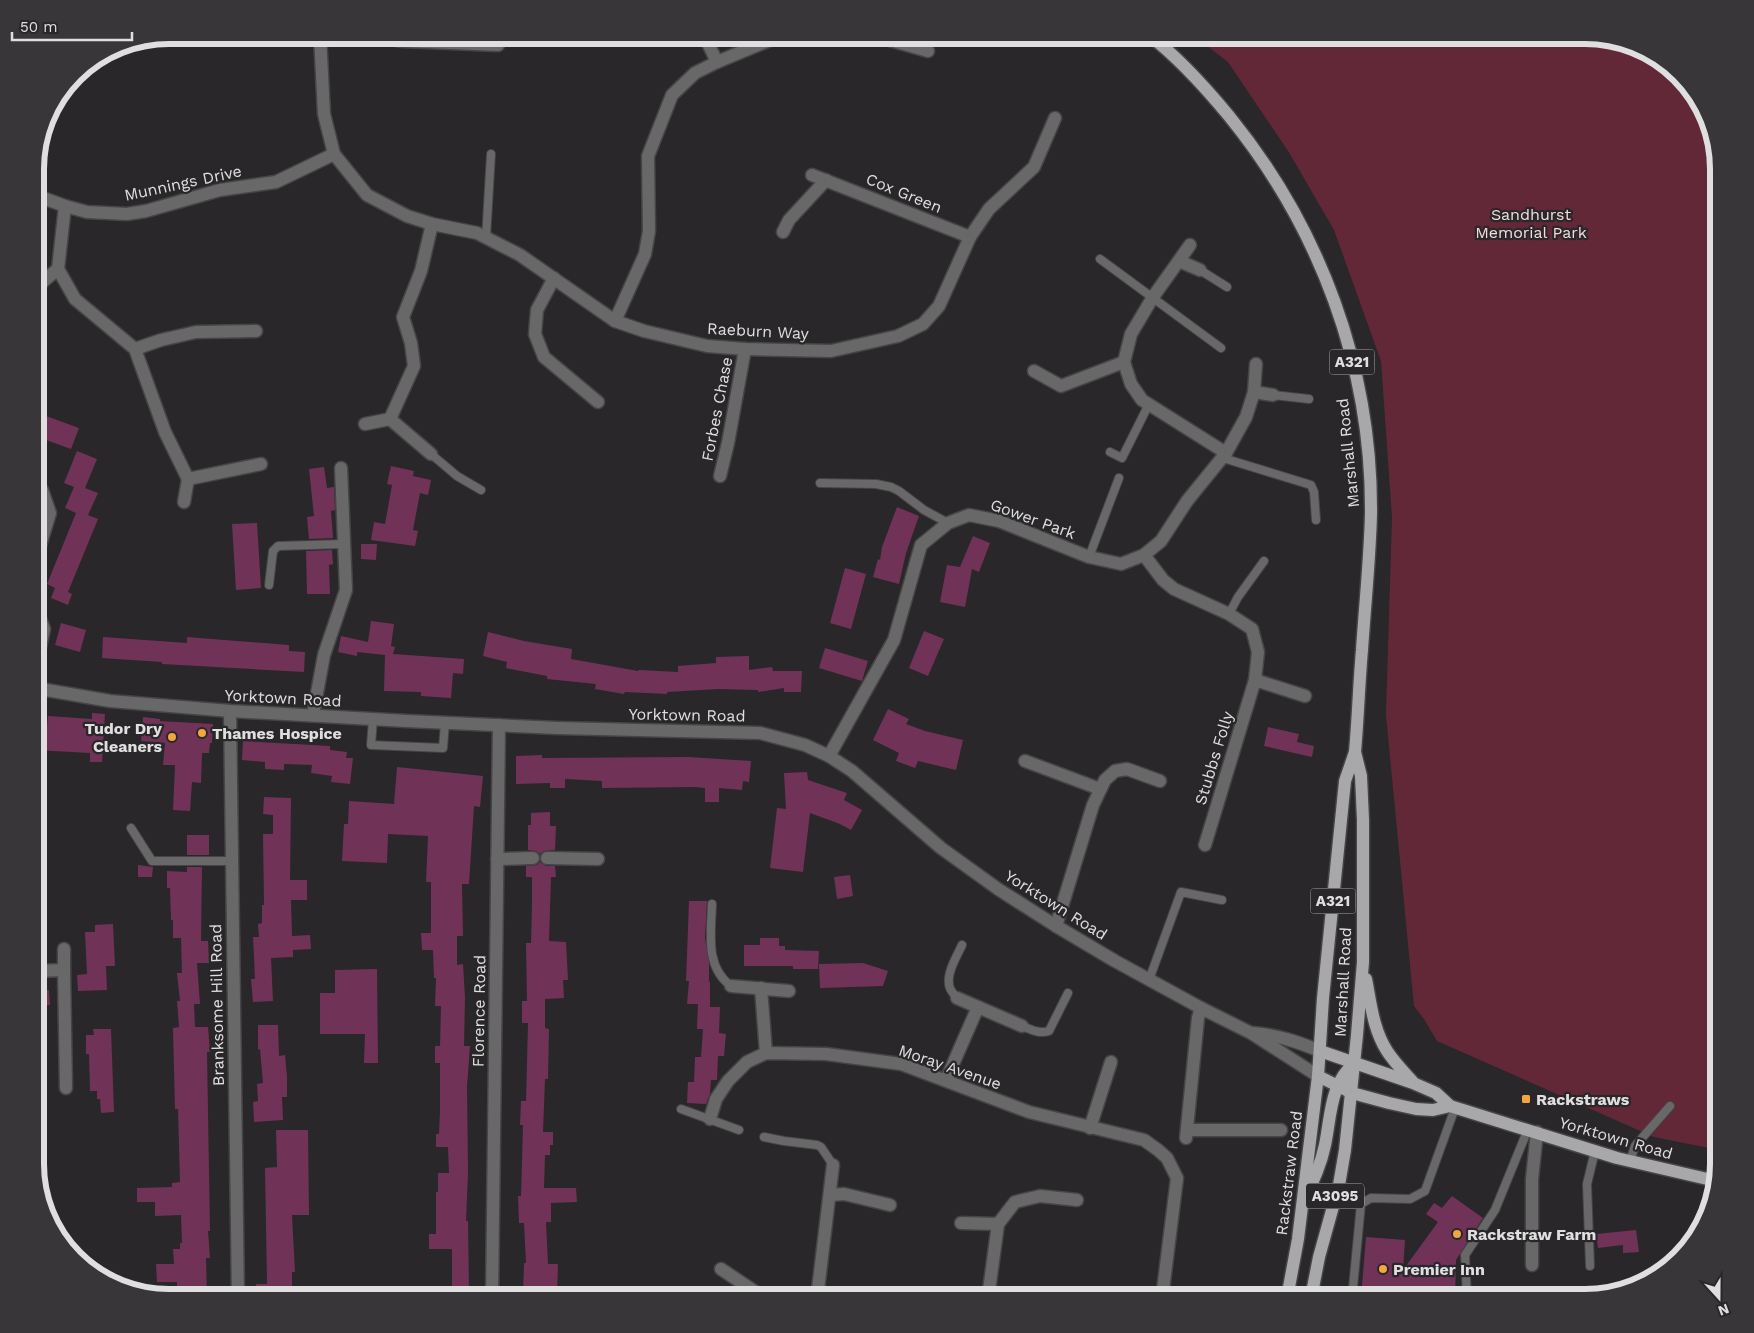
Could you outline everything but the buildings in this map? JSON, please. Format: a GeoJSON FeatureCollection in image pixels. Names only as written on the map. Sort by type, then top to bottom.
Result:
{"type":"FeatureCollection","features":[{"type":"Feature","properties":{"kind":"main road","name":"Marshall Road"},"geometry":{"type":"LineString","coordinates":[[1159,44],[1204,87],[1244,135],[1287,199],[1314,251],[1333,294],[1355,374],[1364,426],[1371,512],[1355,752],[1345,781],[1323,998],[1320,1051]]}},
{"type":"Feature","properties":{"kind":"main road","name":"Marshall Road"},"geometry":{"type":"LineString","coordinates":[[1352,1093],[1363,962],[1361,776],[1355,752]]}},
{"type":"Feature","properties":{"kind":"main road"},"geometry":{"type":"LineString","coordinates":[[1363,962],[1370,1004],[1382,1042],[1387,1052],[1413,1082]]}},
{"type":"Feature","properties":{"kind":"main road","name":"Yorktown Road"},"geometry":{"type":"LineString","coordinates":[[1320,1051],[1413,1082],[1436,1093],[1452,1107],[1630,1161],[1709,1178]]}},
{"type":"Feature","properties":{"kind":"main road","name":"Rackstraw Road"},"geometry":{"type":"LineString","coordinates":[[1289,1289],[1298,1239],[1320,1051]]}},
{"type":"Feature","properties":{"kind":"main road","name":"A3095"},"geometry":{"type":"LineString","coordinates":[[1302,1203],[1318,1173],[1337,1086],[1349,1068],[1355,1063]]}},
{"type":"Feature","properties":{"kind":"main road","name":"Yorktown Road"},"geometry":{"type":"LineString","coordinates":[[1318,1076],[1352,1093],[1416,1109],[1432,1110],[1452,1107]]}},
{"type":"Feature","properties":{"kind":"main road","name":"A3095"},"geometry":{"type":"LineString","coordinates":[[1313,1289],[1319,1257],[1339,1185],[1352,1093]]}},
{"type":"Feature","properties":{"kind":"street","name":"Raeburn Way"},"geometry":{"type":"LineString","coordinates":[[320,44],[324,114],[334,154],[367,195],[407,216],[432,224],[477,233],[520,254],[615,321],[644,331],[707,346],[831,351],[898,336],[924,324],[939,306],[970,237],[989,209],[1034,167],[1055,118]]}},
{"type":"Feature","properties":{"kind":"street"},"geometry":{"type":"LineString","coordinates":[[486,44],[498,45]]}},
{"type":"Feature","properties":{"kind":"street"},"geometry":{"type":"LineString","coordinates":[[708,44],[717,62]]}},
{"type":"Feature","properties":{"kind":"street"},"geometry":{"type":"LineString","coordinates":[[615,321],[645,254],[649,231],[648,156],[672,95],[694,73],[760,44]]}},
{"type":"Feature","properties":{"kind":"street"},"geometry":{"type":"LineString","coordinates":[[904,44],[928,51]]}},
{"type":"Feature","properties":{"kind":"street","name":"Munnings Drive"},"geometry":{"type":"LineString","coordinates":[[44,198],[87,212],[127,214],[146,211],[220,190],[276,182],[334,154]]}},
{"type":"Feature","properties":{"kind":"street","name":"Cox Green"},"geometry":{"type":"LineString","coordinates":[[812,175],[970,237]]}},
{"type":"Feature","properties":{"kind":"street"},"geometry":{"type":"LineString","coordinates":[[783,232],[789,220],[826,180]]}},
{"type":"Feature","properties":{"kind":"street"},"geometry":{"type":"LineString","coordinates":[[65,206],[58,269],[75,299],[135,349],[164,432],[188,479],[184,502]]}},
{"type":"Feature","properties":{"kind":"street"},"geometry":{"type":"LineString","coordinates":[[390,419],[414,366],[411,343],[403,317],[421,271],[432,224]]}},
{"type":"Feature","properties":{"kind":"street"},"geometry":{"type":"LineString","coordinates":[[1190,245],[1153,297],[1131,334],[1124,362],[1131,384],[1142,400],[1225,455]]}},
{"type":"Feature","properties":{"kind":"street"},"geometry":{"type":"LineString","coordinates":[[1179,260],[1200,270]]}},
{"type":"Feature","properties":{"kind":"street"},"geometry":{"type":"LineString","coordinates":[[44,281],[58,269]]}},
{"type":"Feature","properties":{"kind":"street"},"geometry":{"type":"LineString","coordinates":[[554,278],[537,310],[535,334],[544,357],[598,402]]}},
{"type":"Feature","properties":{"kind":"street"},"geometry":{"type":"LineString","coordinates":[[135,349],[161,340],[196,332],[256,330]]}},
{"type":"Feature","properties":{"kind":"street","name":"Forbes Chase"},"geometry":{"type":"LineString","coordinates":[[720,476],[745,349]]}},
{"type":"Feature","properties":{"kind":"street"},"geometry":{"type":"LineString","coordinates":[[1034,371],[1061,386],[1124,362]]}},
{"type":"Feature","properties":{"kind":"street","name":"Gower Park"},"geometry":{"type":"LineString","coordinates":[[829,756],[894,640],[921,545],[948,522],[969,515],[999,521],[1089,557],[1121,564],[1144,555],[1162,541],[1187,501],[1225,455],[1246,417],[1254,392],[1256,364]]}},
{"type":"Feature","properties":{"kind":"street"},"geometry":{"type":"LineString","coordinates":[[1254,392],[1273,395]]}},
{"type":"Feature","properties":{"kind":"street"},"geometry":{"type":"LineString","coordinates":[[365,424],[390,419]]}},
{"type":"Feature","properties":{"kind":"street"},"geometry":{"type":"LineString","coordinates":[[390,419],[431,454]]}},
{"type":"Feature","properties":{"kind":"street"},"geometry":{"type":"LineString","coordinates":[[188,479],[261,464]]}},
{"type":"Feature","properties":{"kind":"street"},"geometry":{"type":"LineString","coordinates":[[313,715],[324,655],[346,590],[341,468]]}},
{"type":"Feature","properties":{"kind":"street"},"geometry":{"type":"LineString","coordinates":[[44,496],[50,513],[44,533]]}},
{"type":"Feature","properties":{"kind":"street","name":"Stubbs Folly"},"geometry":{"type":"LineString","coordinates":[[1144,555],[1162,580],[1174,589],[1229,614],[1252,629],[1258,652],[1255,680],[1205,845]]}},
{"type":"Feature","properties":{"kind":"street"},"geometry":{"type":"LineString","coordinates":[[1255,680],[1305,696]]}},
{"type":"Feature","properties":{"kind":"street","name":"Yorktown Road"},"geometry":{"type":"LineString","coordinates":[[44,690],[127,703],[230,711],[445,723],[644,731],[760,733],[805,745],[829,756],[852,771],[941,848],[998,889],[1056,926],[1149,980],[1251,1033],[1318,1076]]}},
{"type":"Feature","properties":{"kind":"street","name":"Branksome Hill Road"},"geometry":{"type":"LineString","coordinates":[[230,711],[238,1289]]}},
{"type":"Feature","properties":{"kind":"street","name":"Florence Road"},"geometry":{"type":"LineString","coordinates":[[492,1289],[498,725]]}},
{"type":"Feature","properties":{"kind":"street"},"geometry":{"type":"LineString","coordinates":[[1025,761],[1100,789]]}},
{"type":"Feature","properties":{"kind":"street"},"geometry":{"type":"LineString","coordinates":[[1056,926],[1093,805],[1106,780],[1115,771],[1127,769],[1160,781]]}},
{"type":"Feature","properties":{"kind":"street"},"geometry":{"type":"LineString","coordinates":[[497,859],[533,858]]}},
{"type":"Feature","properties":{"kind":"street"},"geometry":{"type":"LineString","coordinates":[[547,858],[598,859]]}},
{"type":"Feature","properties":{"kind":"street"},"geometry":{"type":"LineString","coordinates":[[64,949],[66,1088]]}},
{"type":"Feature","properties":{"kind":"street"},"geometry":{"type":"LineString","coordinates":[[44,970],[64,970]]}},
{"type":"Feature","properties":{"kind":"street"},"geometry":{"type":"LineString","coordinates":[[731,986],[788,991]]}},
{"type":"Feature","properties":{"kind":"street"},"geometry":{"type":"LineString","coordinates":[[710,1119],[716,1099],[728,1080],[747,1062],[766,1052],[761,988]]}},
{"type":"Feature","properties":{"kind":"street"},"geometry":{"type":"LineString","coordinates":[[957,998],[1022,1026]]}},
{"type":"Feature","properties":{"kind":"street"},"geometry":{"type":"LineString","coordinates":[[946,1080],[978,1007]]}},
{"type":"Feature","properties":{"kind":"street"},"geometry":{"type":"LineString","coordinates":[[1201,1008],[1198,1018],[1186,1134],[1281,1130]]}},
{"type":"Feature","properties":{"kind":"street","name":"Yorktown Road"},"geometry":{"type":"LineString","coordinates":[[1251,1033],[1293,1040],[1320,1051]]}},
{"type":"Feature","properties":{"kind":"street","name":"Moray Avenue"},"geometry":{"type":"LineString","coordinates":[[766,1052],[826,1054],[901,1064],[1029,1112],[1144,1140],[1167,1158],[1176,1178],[1163,1289]]}},
{"type":"Feature","properties":{"kind":"street"},"geometry":{"type":"LineString","coordinates":[[1090,1128],[1111,1062]]}},
{"type":"Feature","properties":{"kind":"street"},"geometry":{"type":"LineString","coordinates":[[1532,1265],[1533,1131]]}},
{"type":"Feature","properties":{"kind":"street"},"geometry":{"type":"LineString","coordinates":[[818,1289],[832,1165]]}},
{"type":"Feature","properties":{"kind":"street"},"geometry":{"type":"LineString","coordinates":[[830,1195],[844,1194],[890,1206]]}},
{"type":"Feature","properties":{"kind":"street"},"geometry":{"type":"LineString","coordinates":[[989,1289],[998,1224],[1015,1202],[1040,1196],[1077,1200]]}},
{"type":"Feature","properties":{"kind":"street"},"geometry":{"type":"LineString","coordinates":[[961,1223],[998,1224]]}},
{"type":"Feature","properties":{"kind":"street"},"geometry":{"type":"LineString","coordinates":[[721,1269],[750,1289]]}},
{"type":"Feature","properties":{"kind":"lane"},"geometry":{"type":"LineString","coordinates":[[486,238],[491,154]]}},
{"type":"Feature","properties":{"kind":"lane"},"geometry":{"type":"LineString","coordinates":[[1100,259],[1220,348]]}},
{"type":"Feature","properties":{"kind":"lane"},"geometry":{"type":"LineString","coordinates":[[1200,270],[1227,287]]}},
{"type":"Feature","properties":{"kind":"lane"},"geometry":{"type":"LineString","coordinates":[[1273,395],[1309,399]]}},
{"type":"Feature","properties":{"kind":"lane"},"geometry":{"type":"LineString","coordinates":[[1110,452],[1122,458],[1149,404]]}},
{"type":"Feature","properties":{"kind":"lane"},"geometry":{"type":"LineString","coordinates":[[431,454],[457,476],[481,490]]}},
{"type":"Feature","properties":{"kind":"lane"},"geometry":{"type":"LineString","coordinates":[[1225,455],[1311,485],[1314,492],[1316,520]]}},
{"type":"Feature","properties":{"kind":"lane"},"geometry":{"type":"LineString","coordinates":[[1089,557],[1119,478]]}},
{"type":"Feature","properties":{"kind":"lane"},"geometry":{"type":"LineString","coordinates":[[820,483],[876,484],[891,487],[899,491],[914,504],[948,522]]}},
{"type":"Feature","properties":{"kind":"lane"},"geometry":{"type":"LineString","coordinates":[[269,585],[272,551],[278,546],[344,544]]}},
{"type":"Feature","properties":{"kind":"lane"},"geometry":{"type":"LineString","coordinates":[[1229,614],[1238,597],[1264,561]]}},
{"type":"Feature","properties":{"kind":"lane"},"geometry":{"type":"LineString","coordinates":[[373,719],[371,745],[443,748],[445,723]]}},
{"type":"Feature","properties":{"kind":"lane"},"geometry":{"type":"LineString","coordinates":[[131,828],[152,861],[231,861]]}},
{"type":"Feature","properties":{"kind":"lane"},"geometry":{"type":"LineString","coordinates":[[1149,980],[1181,892],[1222,900]]}},
{"type":"Feature","properties":{"kind":"lane"},"geometry":{"type":"LineString","coordinates":[[712,904],[711,950],[714,968],[723,980],[731,986]]}},
{"type":"Feature","properties":{"kind":"lane"},"geometry":{"type":"LineString","coordinates":[[957,998],[951,992],[948,984],[962,945]]}},
{"type":"Feature","properties":{"kind":"lane"},"geometry":{"type":"LineString","coordinates":[[1022,1026],[1036,1032],[1043,1033],[1049,1031],[1068,993]]}},
{"type":"Feature","properties":{"kind":"lane"},"geometry":{"type":"LineString","coordinates":[[1630,1161],[1635,1146],[1670,1106]]}},
{"type":"Feature","properties":{"kind":"lane"},"geometry":{"type":"LineString","coordinates":[[1353,1289],[1361,1204],[1371,1198],[1410,1200],[1425,1191],[1452,1107]]}},
{"type":"Feature","properties":{"kind":"lane"},"geometry":{"type":"LineString","coordinates":[[682,1108],[739,1130]]}},
{"type":"Feature","properties":{"kind":"lane"},"geometry":{"type":"LineString","coordinates":[[1467,1289],[1465,1255],[1495,1210],[1533,1131]]}},
{"type":"Feature","properties":{"kind":"lane"},"geometry":{"type":"LineString","coordinates":[[764,1137],[784,1142],[817,1145],[821,1147],[832,1165]]}},
{"type":"Feature","properties":{"kind":"lane"},"geometry":{"type":"LineString","coordinates":[[1590,1266],[1587,1184],[1595,1151]]}},
{"type":"Feature","properties":{"kind":"green space","name":"Sandhurst Memorial Park"},"geometry":{"type":"Polygon","coordinates":[[[1205,44],[1586,44],[1610,46],[1626,50],[1662,69],[1685,92],[1704,128],[1708,144],[1710,168],[1710,1148],[1654,1137],[1437,1041],[1414,1006],[1386,715],[1392,517],[1381,361],[1334,230],[1290,154],[1228,62],[1205,44]]]}},
{"type":"Feature","properties":{"kind":"place","name":"Thames Hospice"},"geometry":{"type":"Point","coordinates":[202,733]}},
{"type":"Feature","properties":{"kind":"place","name":"Tudor Dry Cleaners"},"geometry":{"type":"Point","coordinates":[172,737]}},
{"type":"Feature","properties":{"kind":"place","name":"Rackstraws"},"geometry":{"type":"Point","coordinates":[1526,1099]}},
{"type":"Feature","properties":{"kind":"place","name":"Rackstraw Farm"},"geometry":{"type":"Point","coordinates":[1457,1234]}},
{"type":"Feature","properties":{"kind":"place","name":"Premier Inn"},"geometry":{"type":"Point","coordinates":[1383,1269]}}]}
